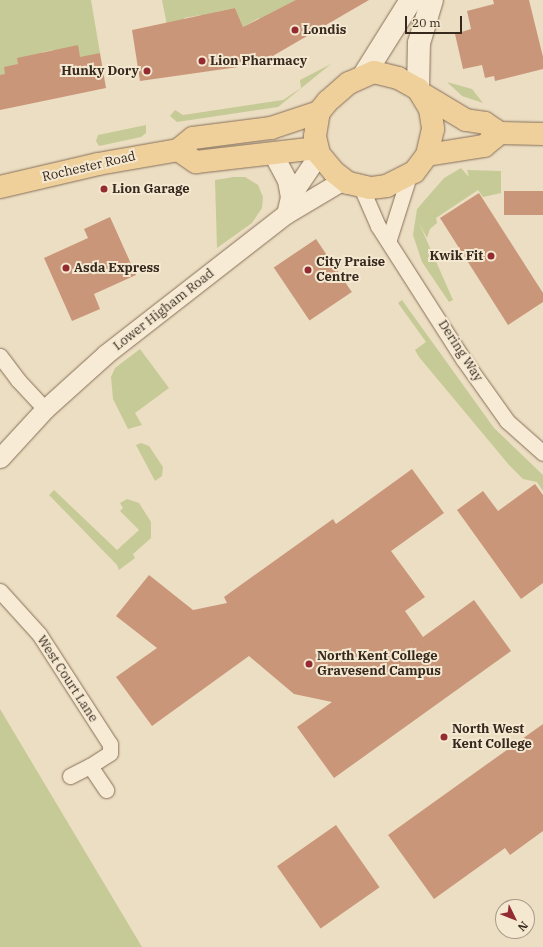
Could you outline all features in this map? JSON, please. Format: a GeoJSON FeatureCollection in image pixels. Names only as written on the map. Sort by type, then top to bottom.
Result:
{"type":"FeatureCollection","features":[{"type":"Feature","properties":{"kind":"main road"},"geometry":{"type":"LineString","coordinates":[[364,75],[426,0]]}},
{"type":"Feature","properties":{"kind":"main road"},"geometry":{"type":"LineString","coordinates":[[426,0],[419,44],[421,92],[430,109],[433,129],[427,155],[409,176],[387,186],[352,183],[318,151],[315,127],[319,112],[341,88],[364,75],[374,72],[390,75],[421,92],[466,120],[485,123],[500,133],[543,134]]}},
{"type":"Feature","properties":{"kind":"main road","name":"Rochester Road"},"geometry":{"type":"LineString","coordinates":[[0,188],[98,164],[178,150],[192,138],[271,128],[319,112]]}},
{"type":"Feature","properties":{"kind":"main road"},"geometry":{"type":"LineString","coordinates":[[427,155],[484,146],[500,133]]}},
{"type":"Feature","properties":{"kind":"main road"},"geometry":{"type":"LineString","coordinates":[[178,150],[196,162],[272,152],[318,151]]}},
{"type":"Feature","properties":{"kind":"street","name":"Lower Higham Road"},"geometry":{"type":"LineString","coordinates":[[288,206],[318,151]]}},
{"type":"Feature","properties":{"kind":"street"},"geometry":{"type":"LineString","coordinates":[[272,152],[285,174],[288,206]]}},
{"type":"Feature","properties":{"kind":"street"},"geometry":{"type":"LineString","coordinates":[[389,239],[409,176]]}},
{"type":"Feature","properties":{"kind":"street","name":"Lower Higham Road"},"geometry":{"type":"LineString","coordinates":[[0,458],[45,409],[106,354],[288,206],[352,183]]}},
{"type":"Feature","properties":{"kind":"street","name":"Dering Way"},"geometry":{"type":"LineString","coordinates":[[352,183],[378,226],[389,239],[463,359],[507,421],[543,453]]}},
{"type":"Feature","properties":{"kind":"street"},"geometry":{"type":"LineString","coordinates":[[0,356],[18,380],[45,409]]}},
{"type":"Feature","properties":{"kind":"street","name":"West Court Lane"},"geometry":{"type":"LineString","coordinates":[[0,590],[39,634],[110,744],[110,753],[90,766],[70,776]]}},
{"type":"Feature","properties":{"kind":"street"},"geometry":{"type":"LineString","coordinates":[[90,766],[106,790]]}},
{"type":"Feature","properties":{"kind":"green space"},"geometry":{"type":"Polygon","coordinates":[[[0,0],[91,0],[100,53],[58,72],[53,50],[43,52],[6,77],[0,75],[0,0]]]}},
{"type":"Feature","properties":{"kind":"green space"},"geometry":{"type":"Polygon","coordinates":[[[162,0],[302,0],[265,28],[259,18],[245,26],[247,37],[235,8],[216,12],[206,37],[201,15],[184,18],[190,47],[169,35],[162,0]]]}},
{"type":"Feature","properties":{"kind":"green space"},"geometry":{"type":"Polygon","coordinates":[[[331,64],[278,107],[177,122],[170,116],[175,110],[183,115],[283,100],[301,88],[300,80],[331,64]]]}},
{"type":"Feature","properties":{"kind":"green space"},"geometry":{"type":"Polygon","coordinates":[[[447,82],[472,89],[483,103],[462,96],[447,82]]]}},
{"type":"Feature","properties":{"kind":"green space"},"geometry":{"type":"Polygon","coordinates":[[[146,125],[146,133],[141,137],[99,146],[96,141],[98,135],[146,125]]]}},
{"type":"Feature","properties":{"kind":"green space"},"geometry":{"type":"Polygon","coordinates":[[[461,168],[469,177],[467,170],[501,171],[501,193],[483,197],[478,190],[436,218],[437,223],[430,229],[427,238],[419,223],[453,300],[449,302],[422,262],[413,235],[417,209],[444,178],[461,168]]]}},
{"type":"Feature","properties":{"kind":"green space"},"geometry":{"type":"Polygon","coordinates":[[[245,177],[258,185],[263,197],[262,208],[252,223],[217,248],[215,180],[245,177]]]}},
{"type":"Feature","properties":{"kind":"green space"},"geometry":{"type":"Polygon","coordinates":[[[402,300],[494,428],[543,475],[543,491],[537,482],[523,479],[509,465],[419,357],[415,350],[426,342],[398,303],[402,300]]]}},
{"type":"Feature","properties":{"kind":"green space"},"geometry":{"type":"Polygon","coordinates":[[[140,349],[169,388],[135,413],[142,425],[128,429],[113,399],[111,377],[115,368],[140,349]]]}},
{"type":"Feature","properties":{"kind":"green space"},"geometry":{"type":"Polygon","coordinates":[[[141,443],[149,446],[163,467],[162,476],[155,481],[136,445],[141,443]]]}},
{"type":"Feature","properties":{"kind":"green space"},"geometry":{"type":"Polygon","coordinates":[[[54,490],[117,550],[139,530],[120,511],[123,508],[120,503],[127,499],[139,503],[151,522],[151,538],[133,554],[135,558],[119,570],[117,565],[49,495],[54,490]]]}},
{"type":"Feature","properties":{"kind":"green space"},"geometry":{"type":"Polygon","coordinates":[[[0,709],[142,947],[0,947],[0,709]]]}},
{"type":"Feature","properties":{"kind":"building"},"geometry":{"type":"Polygon","coordinates":[[[296,0],[369,0],[259,64],[140,81],[132,30],[235,8],[243,27],[296,0]]]}},
{"type":"Feature","properties":{"kind":"building"},"geometry":{"type":"Polygon","coordinates":[[[493,0],[529,0],[543,57],[543,69],[495,81],[494,76],[485,78],[482,65],[463,69],[455,34],[471,29],[467,11],[494,4],[493,0]]]}},
{"type":"Feature","properties":{"kind":"building"},"geometry":{"type":"Polygon","coordinates":[[[78,45],[80,57],[100,53],[106,88],[0,110],[0,75],[5,74],[4,67],[18,64],[17,58],[78,45]]]}},
{"type":"Feature","properties":{"kind":"building"},"geometry":{"type":"Polygon","coordinates":[[[504,191],[543,191],[543,215],[504,215],[504,191]]]}},
{"type":"Feature","properties":{"kind":"building","name":"Kwik Fit"},"geometry":{"type":"Polygon","coordinates":[[[479,193],[543,293],[543,302],[508,325],[440,218],[479,193]]]}},
{"type":"Feature","properties":{"kind":"building"},"geometry":{"type":"Polygon","coordinates":[[[110,217],[136,275],[94,294],[100,309],[72,321],[44,258],[88,238],[84,229],[110,217]]]}},
{"type":"Feature","properties":{"kind":"building"},"geometry":{"type":"Polygon","coordinates":[[[316,239],[352,292],[310,321],[274,268],[316,239]]]}},
{"type":"Feature","properties":{"kind":"building"},"geometry":{"type":"Polygon","coordinates":[[[412,469],[444,513],[391,551],[425,597],[405,611],[423,637],[474,600],[511,651],[334,778],[297,727],[332,702],[294,694],[249,656],[152,726],[116,677],[157,648],[116,616],[149,575],[193,610],[227,603],[224,597],[333,519],[336,524],[412,469]]]}},
{"type":"Feature","properties":{"kind":"building"},"geometry":{"type":"Polygon","coordinates":[[[535,484],[543,495],[543,583],[521,599],[457,510],[483,491],[498,511],[535,484]]]}},
{"type":"Feature","properties":{"kind":"building"},"geometry":{"type":"Polygon","coordinates":[[[543,724],[543,831],[510,855],[505,848],[434,899],[388,835],[543,724]]]}},
{"type":"Feature","properties":{"kind":"building"},"geometry":{"type":"Polygon","coordinates":[[[336,825],[380,887],[321,929],[277,866],[336,825]]]}},
{"type":"Feature","properties":{"kind":"place","name":"Londis"},"geometry":{"type":"Point","coordinates":[295,30]}},
{"type":"Feature","properties":{"kind":"place","name":"Lion Pharmacy"},"geometry":{"type":"Point","coordinates":[202,61]}},
{"type":"Feature","properties":{"kind":"place","name":"Hunky Dory"},"geometry":{"type":"Point","coordinates":[147,71]}},
{"type":"Feature","properties":{"kind":"place","name":"Lion Garage"},"geometry":{"type":"Point","coordinates":[104,189]}},
{"type":"Feature","properties":{"kind":"place","name":"Kwik Fit"},"geometry":{"type":"Point","coordinates":[491,256]}},
{"type":"Feature","properties":{"kind":"place","name":"Asda Express"},"geometry":{"type":"Point","coordinates":[66,268]}},
{"type":"Feature","properties":{"kind":"place","name":"City Praise Centre"},"geometry":{"type":"Point","coordinates":[308,270]}},
{"type":"Feature","properties":{"kind":"place","name":"North Kent College Gravesend Campus"},"geometry":{"type":"Point","coordinates":[309,664]}},
{"type":"Feature","properties":{"kind":"place","name":"North West Kent College"},"geometry":{"type":"Point","coordinates":[444,737]}}]}
